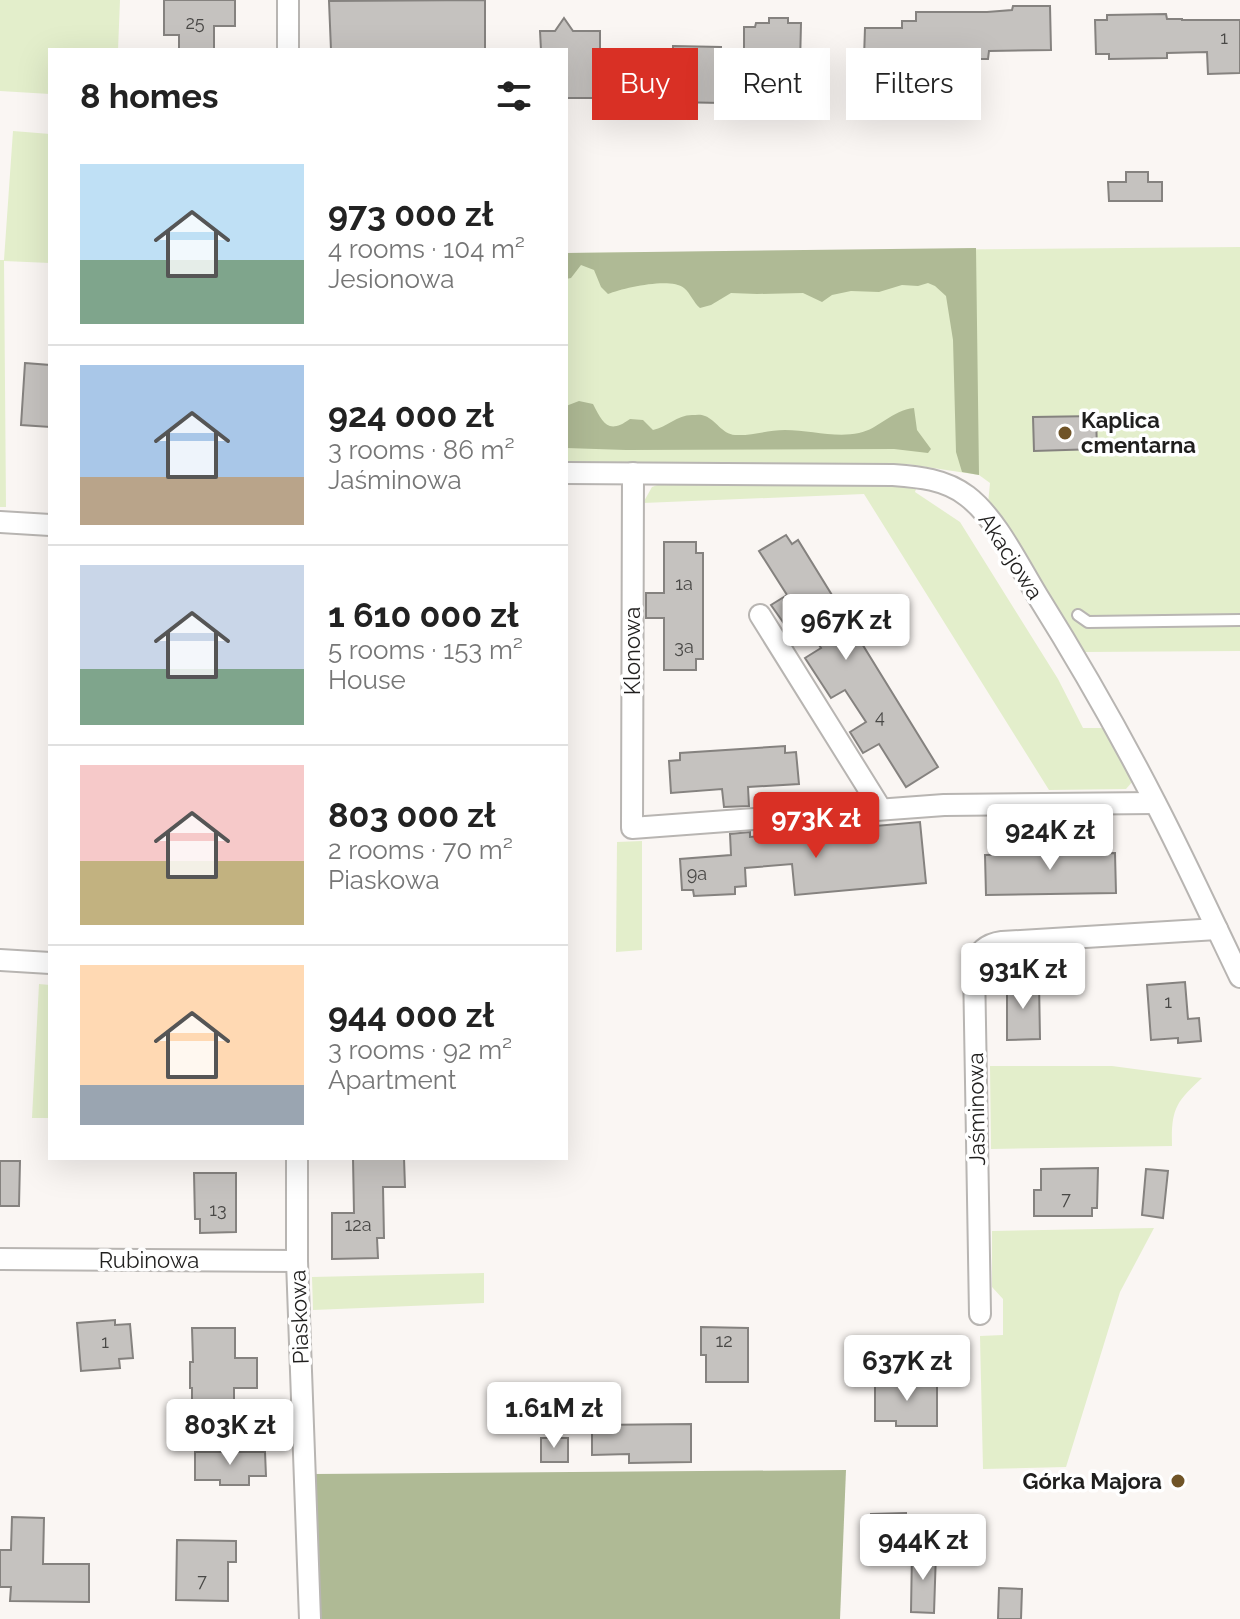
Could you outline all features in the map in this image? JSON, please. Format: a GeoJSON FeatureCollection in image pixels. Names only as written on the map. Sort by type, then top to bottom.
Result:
{"type":"FeatureCollection","features":[{"type":"Feature","properties":{"kind":"street"},"geometry":{"type":"LineString","coordinates":[[288,0],[288,48]]}},
{"type":"Feature","properties":{"kind":"street","name":"Akacjowa"},"geometry":{"type":"LineString","coordinates":[[568,473],[893,475],[921,477],[956,489],[990,519],[1054,622],[1155,803],[1240,977]]}},
{"type":"Feature","properties":{"kind":"street","name":"Klonowa"},"geometry":{"type":"LineString","coordinates":[[633,473],[632,828],[881,809]]}},
{"type":"Feature","properties":{"kind":"street"},"geometry":{"type":"LineString","coordinates":[[0,522],[48,525]]}},
{"type":"Feature","properties":{"kind":"street"},"geometry":{"type":"LineString","coordinates":[[760,615],[881,809],[944,805],[1155,803]]}},
{"type":"Feature","properties":{"kind":"street","name":"Jaśminowa"},"geometry":{"type":"LineString","coordinates":[[980,1314],[976,959],[986,947],[1002,942],[1217,929]]}},
{"type":"Feature","properties":{"kind":"street"},"geometry":{"type":"LineString","coordinates":[[0,960],[48,963]]}},
{"type":"Feature","properties":{"kind":"street","name":"Piaskowa"},"geometry":{"type":"LineString","coordinates":[[297,1160],[297,1261],[310,1619]]}},
{"type":"Feature","properties":{"kind":"street","name":"Rubinowa"},"geometry":{"type":"LineString","coordinates":[[0,1259],[297,1261]]}},
{"type":"Feature","properties":{"kind":"lane"},"geometry":{"type":"LineString","coordinates":[[1078,615],[1088,622],[1240,620]]}},
{"type":"Feature","properties":{"kind":"green space"},"geometry":{"type":"Polygon","coordinates":[[[0,0],[120,0],[118,48],[48,48],[48,94],[0,91],[0,0]]]}},
{"type":"Feature","properties":{"kind":"green space"},"geometry":{"type":"Polygon","coordinates":[[[13,131],[48,134],[48,263],[4,261],[6,507],[0,507],[0,260],[4,260],[13,131]]]}},
{"type":"Feature","properties":{"kind":"green space"},"geometry":{"type":"Polygon","coordinates":[[[1240,247],[1240,651],[1085,652],[988,504],[990,483],[979,475],[907,464],[568,464],[568,253],[1240,247]]]}},
{"type":"Feature","properties":{"kind":"green space"},"geometry":{"type":"Polygon","coordinates":[[[976,248],[979,475],[962,472],[956,452],[953,340],[946,296],[935,286],[928,283],[902,285],[879,292],[851,291],[832,295],[822,302],[803,293],[731,293],[700,308],[684,288],[677,285],[647,285],[608,294],[601,287],[594,270],[581,265],[568,279],[568,253],[976,248]]]}},
{"type":"Feature","properties":{"kind":"green space"},"geometry":{"type":"Polygon","coordinates":[[[579,401],[593,404],[607,425],[616,426],[630,419],[643,420],[653,430],[682,417],[700,415],[735,435],[785,430],[841,435],[859,433],[899,412],[914,408],[917,430],[931,449],[928,453],[894,449],[568,448],[568,405],[579,401]]]}},
{"type":"Feature","properties":{"kind":"green space"},"geometry":{"type":"Polygon","coordinates":[[[893,482],[917,486],[915,492],[960,522],[1058,679],[1083,728],[1105,728],[1133,781],[1126,789],[1049,790],[864,494],[643,503],[652,487],[663,483],[893,482]]]}},
{"type":"Feature","properties":{"kind":"green space"},"geometry":{"type":"Polygon","coordinates":[[[642,841],[642,950],[616,952],[617,842],[642,841]]]}},
{"type":"Feature","properties":{"kind":"green space"},"geometry":{"type":"Polygon","coordinates":[[[39,984],[48,985],[48,1118],[32,1118],[39,984]]]}},
{"type":"Feature","properties":{"kind":"green space"},"geometry":{"type":"Polygon","coordinates":[[[990,1066],[1112,1066],[1202,1078],[1177,1107],[1172,1146],[991,1149],[990,1066]]]}},
{"type":"Feature","properties":{"kind":"green space"},"geometry":{"type":"Polygon","coordinates":[[[1154,1228],[1120,1292],[1066,1467],[983,1469],[980,1336],[1003,1335],[1003,1299],[992,1287],[992,1231],[1154,1228]]]}},
{"type":"Feature","properties":{"kind":"green space"},"geometry":{"type":"Polygon","coordinates":[[[484,1273],[484,1303],[313,1310],[312,1277],[484,1273]]]}},
{"type":"Feature","properties":{"kind":"green space"},"geometry":{"type":"Polygon","coordinates":[[[846,1470],[840,1619],[318,1619],[314,1474],[846,1470]]]}},
{"type":"Feature","properties":{"kind":"building"},"geometry":{"type":"Polygon","coordinates":[[[164,0],[235,0],[235,26],[214,26],[214,48],[179,48],[179,35],[164,35],[164,0]]]}},
{"type":"Feature","properties":{"kind":"building"},"geometry":{"type":"Polygon","coordinates":[[[485,0],[485,48],[331,48],[329,1],[485,0]]]}},
{"type":"Feature","properties":{"kind":"building"},"geometry":{"type":"Polygon","coordinates":[[[1013,6],[1050,6],[1051,50],[989,51],[988,59],[981,59],[981,48],[864,48],[865,28],[902,28],[902,21],[916,21],[916,12],[1012,10],[1013,6]]]}},
{"type":"Feature","properties":{"kind":"building"},"geometry":{"type":"Polygon","coordinates":[[[1166,14],[1167,19],[1240,20],[1240,73],[1208,74],[1207,52],[1167,53],[1167,58],[1109,59],[1109,54],[1096,54],[1095,20],[1107,20],[1107,15],[1166,14]]]}},
{"type":"Feature","properties":{"kind":"building"},"geometry":{"type":"Polygon","coordinates":[[[564,18],[573,31],[600,31],[600,48],[592,48],[592,98],[568,98],[568,48],[541,48],[540,31],[555,31],[564,18]]]}},
{"type":"Feature","properties":{"kind":"building"},"geometry":{"type":"Polygon","coordinates":[[[769,18],[788,18],[788,23],[801,23],[800,48],[744,48],[744,27],[769,23],[769,18]]]}},
{"type":"Feature","properties":{"kind":"building"},"geometry":{"type":"Polygon","coordinates":[[[721,47],[714,48],[714,103],[698,103],[698,48],[673,48],[721,47]]]}},
{"type":"Feature","properties":{"kind":"building"},"geometry":{"type":"Polygon","coordinates":[[[1126,172],[1148,172],[1148,182],[1162,182],[1162,201],[1109,201],[1108,182],[1126,182],[1126,172]]]}},
{"type":"Feature","properties":{"kind":"building"},"geometry":{"type":"Polygon","coordinates":[[[25,363],[48,365],[48,427],[21,425],[25,363]]]}},
{"type":"Feature","properties":{"kind":"building","name":"Kaplica cmentarna"},"geometry":{"type":"Polygon","coordinates":[[[1096,416],[1097,449],[1034,451],[1033,417],[1096,416]]]}},
{"type":"Feature","properties":{"kind":"building"},"geometry":{"type":"Polygon","coordinates":[[[786,535],[792,544],[798,540],[938,767],[906,787],[879,744],[863,753],[850,732],[866,722],[845,690],[831,698],[805,658],[821,648],[800,616],[785,625],[771,605],[787,595],[759,551],[786,535]]]}},
{"type":"Feature","properties":{"kind":"building"},"geometry":{"type":"Polygon","coordinates":[[[664,542],[696,542],[696,553],[703,553],[703,659],[696,659],[696,670],[664,670],[664,618],[646,618],[646,593],[664,593],[664,542]]]}},
{"type":"Feature","properties":{"kind":"building"},"geometry":{"type":"Polygon","coordinates":[[[785,746],[785,753],[796,752],[799,784],[748,787],[749,806],[724,807],[722,789],[671,793],[669,761],[680,760],[680,753],[785,746]]]}},
{"type":"Feature","properties":{"kind":"building"},"geometry":{"type":"Polygon","coordinates":[[[920,822],[926,883],[795,895],[792,864],[745,868],[746,886],[735,887],[735,894],[694,896],[693,890],[682,890],[680,859],[731,855],[730,834],[750,832],[750,837],[920,822]]]}},
{"type":"Feature","properties":{"kind":"building"},"geometry":{"type":"Polygon","coordinates":[[[1036,839],[1061,839],[1061,854],[1115,853],[1116,893],[986,895],[985,855],[1036,854],[1036,839]]]}},
{"type":"Feature","properties":{"kind":"building"},"geometry":{"type":"Polygon","coordinates":[[[1039,982],[1040,1039],[1007,1040],[1007,983],[1039,982]]]}},
{"type":"Feature","properties":{"kind":"building"},"geometry":{"type":"Polygon","coordinates":[[[1185,982],[1188,1019],[1199,1018],[1201,1041],[1178,1043],[1178,1038],[1151,1040],[1147,985],[1185,982]]]}},
{"type":"Feature","properties":{"kind":"building"},"geometry":{"type":"Polygon","coordinates":[[[353,1160],[404,1160],[405,1187],[383,1187],[384,1238],[377,1238],[378,1258],[332,1259],[332,1213],[354,1213],[353,1160]]]}},
{"type":"Feature","properties":{"kind":"building"},"geometry":{"type":"Polygon","coordinates":[[[0,1161],[20,1161],[19,1206],[0,1206],[0,1161]]]}},
{"type":"Feature","properties":{"kind":"building"},"geometry":{"type":"Polygon","coordinates":[[[1098,1168],[1097,1208],[1092,1208],[1092,1216],[1034,1216],[1034,1190],[1041,1190],[1041,1169],[1098,1168]]]}},
{"type":"Feature","properties":{"kind":"building"},"geometry":{"type":"Polygon","coordinates":[[[1146,1169],[1168,1171],[1163,1218],[1142,1215],[1146,1169]]]}},
{"type":"Feature","properties":{"kind":"building"},"geometry":{"type":"Polygon","coordinates":[[[194,1173],[236,1173],[236,1232],[200,1233],[200,1219],[195,1219],[194,1173]]]}},
{"type":"Feature","properties":{"kind":"building"},"geometry":{"type":"Polygon","coordinates":[[[115,1320],[115,1325],[130,1324],[133,1358],[119,1359],[120,1368],[81,1371],[77,1323],[115,1320]]]}},
{"type":"Feature","properties":{"kind":"building"},"geometry":{"type":"Polygon","coordinates":[[[701,1327],[748,1328],[748,1382],[706,1382],[706,1355],[701,1355],[701,1327]]]}},
{"type":"Feature","properties":{"kind":"building"},"geometry":{"type":"Polygon","coordinates":[[[192,1328],[235,1328],[235,1358],[257,1358],[257,1388],[234,1388],[234,1406],[192,1406],[192,1328]]]}},
{"type":"Feature","properties":{"kind":"building"},"geometry":{"type":"Polygon","coordinates":[[[896,1381],[937,1381],[937,1426],[896,1426],[896,1421],[875,1421],[875,1384],[896,1384],[896,1381]]]}},
{"type":"Feature","properties":{"kind":"building"},"geometry":{"type":"Polygon","coordinates":[[[691,1424],[691,1462],[629,1463],[629,1454],[592,1455],[592,1425],[691,1424]]]}},
{"type":"Feature","properties":{"kind":"building"},"geometry":{"type":"Polygon","coordinates":[[[541,1438],[568,1438],[568,1462],[541,1462],[541,1438]]]}},
{"type":"Feature","properties":{"kind":"building"},"geometry":{"type":"Polygon","coordinates":[[[195,1452],[265,1452],[266,1476],[249,1476],[249,1485],[220,1485],[220,1480],[195,1480],[195,1452]]]}},
{"type":"Feature","properties":{"kind":"building"},"geometry":{"type":"Polygon","coordinates":[[[906,1513],[907,1556],[872,1557],[871,1514],[906,1513]]]}},
{"type":"Feature","properties":{"kind":"building"},"geometry":{"type":"Polygon","coordinates":[[[12,1517],[44,1518],[43,1564],[89,1564],[89,1602],[10,1601],[11,1587],[0,1587],[0,1550],[11,1550],[12,1517]]]}},
{"type":"Feature","properties":{"kind":"building"},"geometry":{"type":"Polygon","coordinates":[[[177,1540],[236,1541],[236,1562],[228,1562],[228,1601],[176,1600],[177,1540]]]}},
{"type":"Feature","properties":{"kind":"building"},"geometry":{"type":"Polygon","coordinates":[[[912,1550],[936,1552],[934,1613],[911,1612],[912,1550]]]}},
{"type":"Feature","properties":{"kind":"building"},"geometry":{"type":"Polygon","coordinates":[[[999,1588],[1022,1589],[1021,1619],[998,1619],[999,1588]]]}},
{"type":"Feature","properties":{"kind":"place","name":"Kaplica cmentarna"},"geometry":{"type":"Point","coordinates":[1065,433]}},
{"type":"Feature","properties":{"kind":"place","name":"Górka Majora"},"geometry":{"type":"Point","coordinates":[1178,1481]}}]}
